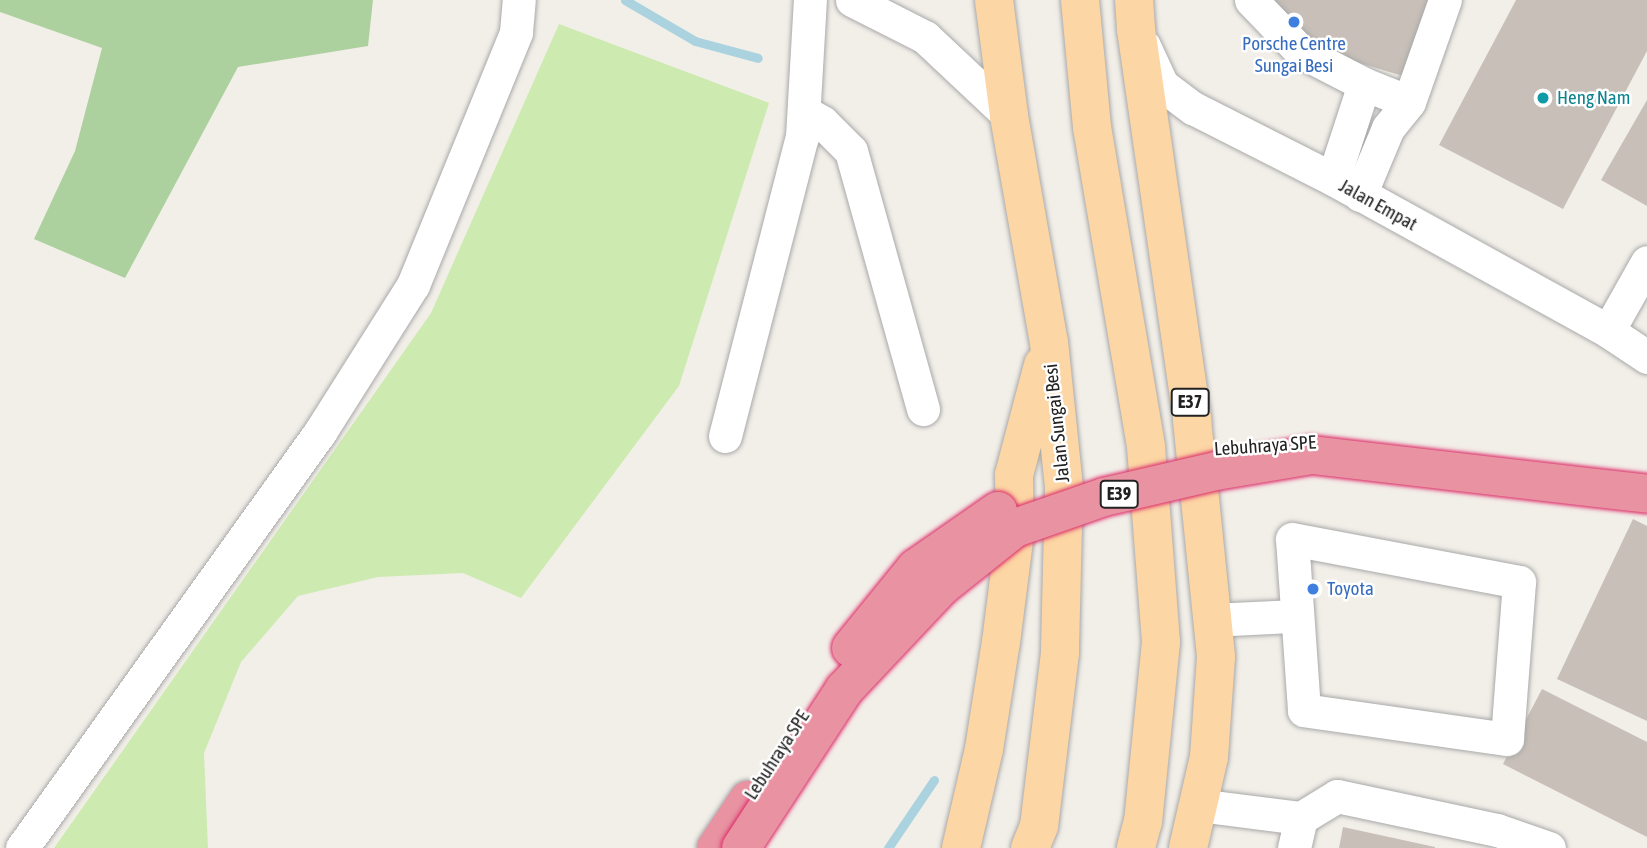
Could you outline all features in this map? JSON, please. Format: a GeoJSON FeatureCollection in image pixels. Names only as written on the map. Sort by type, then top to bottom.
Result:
{"type":"FeatureCollection","features":[{"type":"Feature","properties":{"kind":"highway","name":"Lebuhraya SPE"},"geometry":{"type":"LineString","coordinates":[[716,848],[825,679],[916,568],[1002,508],[1217,447],[1317,440],[1453,452],[1647,476]]}},
{"type":"Feature","properties":{"kind":"highway","name":"Lebuhraya SPE"},"geometry":{"type":"LineString","coordinates":[[741,848],[844,690],[941,587],[1015,528],[1104,497],[1216,471],[1312,455],[1647,494]]}},
{"type":"Feature","properties":{"kind":"main road","name":"Jalan Sungai Besi"},"geometry":{"type":"LineString","coordinates":[[994,0],[1009,116],[1049,342],[1064,486],[1060,653],[1036,841]]}},
{"type":"Feature","properties":{"kind":"main road"},"geometry":{"type":"LineString","coordinates":[[1080,0],[1093,127],[1146,447],[1161,642],[1143,821],[1136,848]]}},
{"type":"Feature","properties":{"kind":"main road","name":"E37"},"geometry":{"type":"LineString","coordinates":[[1135,15],[1192,420],[1216,657],[1209,757],[1188,848]]}},
{"type":"Feature","properties":{"kind":"main road"},"geometry":{"type":"LineString","coordinates":[[964,838],[984,749],[1007,600],[1015,533],[1014,475],[1049,342]]}},
{"type":"Feature","properties":{"kind":"street"},"geometry":{"type":"LineString","coordinates":[[22,848],[320,432],[413,285],[516,32],[519,0]]}},
{"type":"Feature","properties":{"kind":"street"},"geometry":{"type":"LineString","coordinates":[[725,436],[802,137],[810,0]]}},
{"type":"Feature","properties":{"kind":"street"},"geometry":{"type":"LineString","coordinates":[[852,0],[925,37],[1009,116]]}},
{"type":"Feature","properties":{"kind":"street"},"geometry":{"type":"LineString","coordinates":[[1251,0],[1300,51],[1364,84],[1409,102]]}},
{"type":"Feature","properties":{"kind":"street"},"geometry":{"type":"LineString","coordinates":[[1347,187],[1409,102],[1445,0]]}},
{"type":"Feature","properties":{"kind":"street","name":"Jalan Empat"},"geometry":{"type":"LineString","coordinates":[[1135,15],[1162,85],[1194,108],[1347,187],[1608,331],[1647,357]]}},
{"type":"Feature","properties":{"kind":"street"},"geometry":{"type":"LineString","coordinates":[[1347,187],[1364,84]]}},
{"type":"Feature","properties":{"kind":"street"},"geometry":{"type":"LineString","coordinates":[[804,112],[822,122],[851,151],[922,410]]}},
{"type":"Feature","properties":{"kind":"street"},"geometry":{"type":"LineString","coordinates":[[1608,331],[1647,262]]}},
{"type":"Feature","properties":{"kind":"street"},"geometry":{"type":"LineString","coordinates":[[1292,539],[1519,582],[1507,739],[1304,710],[1295,616],[1292,539]]}},
{"type":"Feature","properties":{"kind":"street"},"geometry":{"type":"LineString","coordinates":[[1212,620],[1295,616]]}},
{"type":"Feature","properties":{"kind":"street"},"geometry":{"type":"LineString","coordinates":[[1198,805],[1298,833],[1337,796],[1497,830],[1549,848]]}},
{"type":"Feature","properties":{"kind":"green space"},"geometry":{"type":"Polygon","coordinates":[[[0,0],[373,0],[368,46],[238,67],[125,278],[34,239],[75,151],[102,48],[0,12],[0,0]]]}},
{"type":"Feature","properties":{"kind":"green space"},"geometry":{"type":"Polygon","coordinates":[[[559,24],[769,103],[679,386],[521,598],[463,573],[378,577],[298,596],[241,662],[204,753],[208,848],[54,848],[431,313],[559,24]]]}},
{"type":"Feature","properties":{"kind":"building"},"geometry":{"type":"Polygon","coordinates":[[[1267,0],[1432,0],[1406,77],[1320,51],[1267,0]]]}},
{"type":"Feature","properties":{"kind":"building","name":"Heng Nam"},"geometry":{"type":"Polygon","coordinates":[[[1516,0],[1647,0],[1647,51],[1563,209],[1439,145],[1516,0]]]}},
{"type":"Feature","properties":{"kind":"building"},"geometry":{"type":"Polygon","coordinates":[[[1647,100],[1647,206],[1601,180],[1647,100]]]}},
{"type":"Feature","properties":{"kind":"building"},"geometry":{"type":"Polygon","coordinates":[[[1633,519],[1647,526],[1647,721],[1557,679],[1633,519]]]}},
{"type":"Feature","properties":{"kind":"building"},"geometry":{"type":"Polygon","coordinates":[[[1542,689],[1647,742],[1647,837],[1503,764],[1542,689]]]}},
{"type":"Feature","properties":{"kind":"building"},"geometry":{"type":"Polygon","coordinates":[[[1343,827],[1435,847],[1435,848],[1339,848],[1343,827]]]}},
{"type":"Feature","properties":{"kind":"waterway"},"geometry":{"type":"LineString","coordinates":[[625,0],[695,41],[758,58]]}},
{"type":"Feature","properties":{"kind":"waterway"},"geometry":{"type":"LineString","coordinates":[[888,848],[934,780]]}},
{"type":"Feature","properties":{"kind":"place","name":"Porsche Centre Sungai Besi"},"geometry":{"type":"Point","coordinates":[1294,22]}},
{"type":"Feature","properties":{"kind":"place","name":"Heng Nam"},"geometry":{"type":"Point","coordinates":[1543,98]}},
{"type":"Feature","properties":{"kind":"place","name":"Toyota"},"geometry":{"type":"Point","coordinates":[1313,589]}}]}
